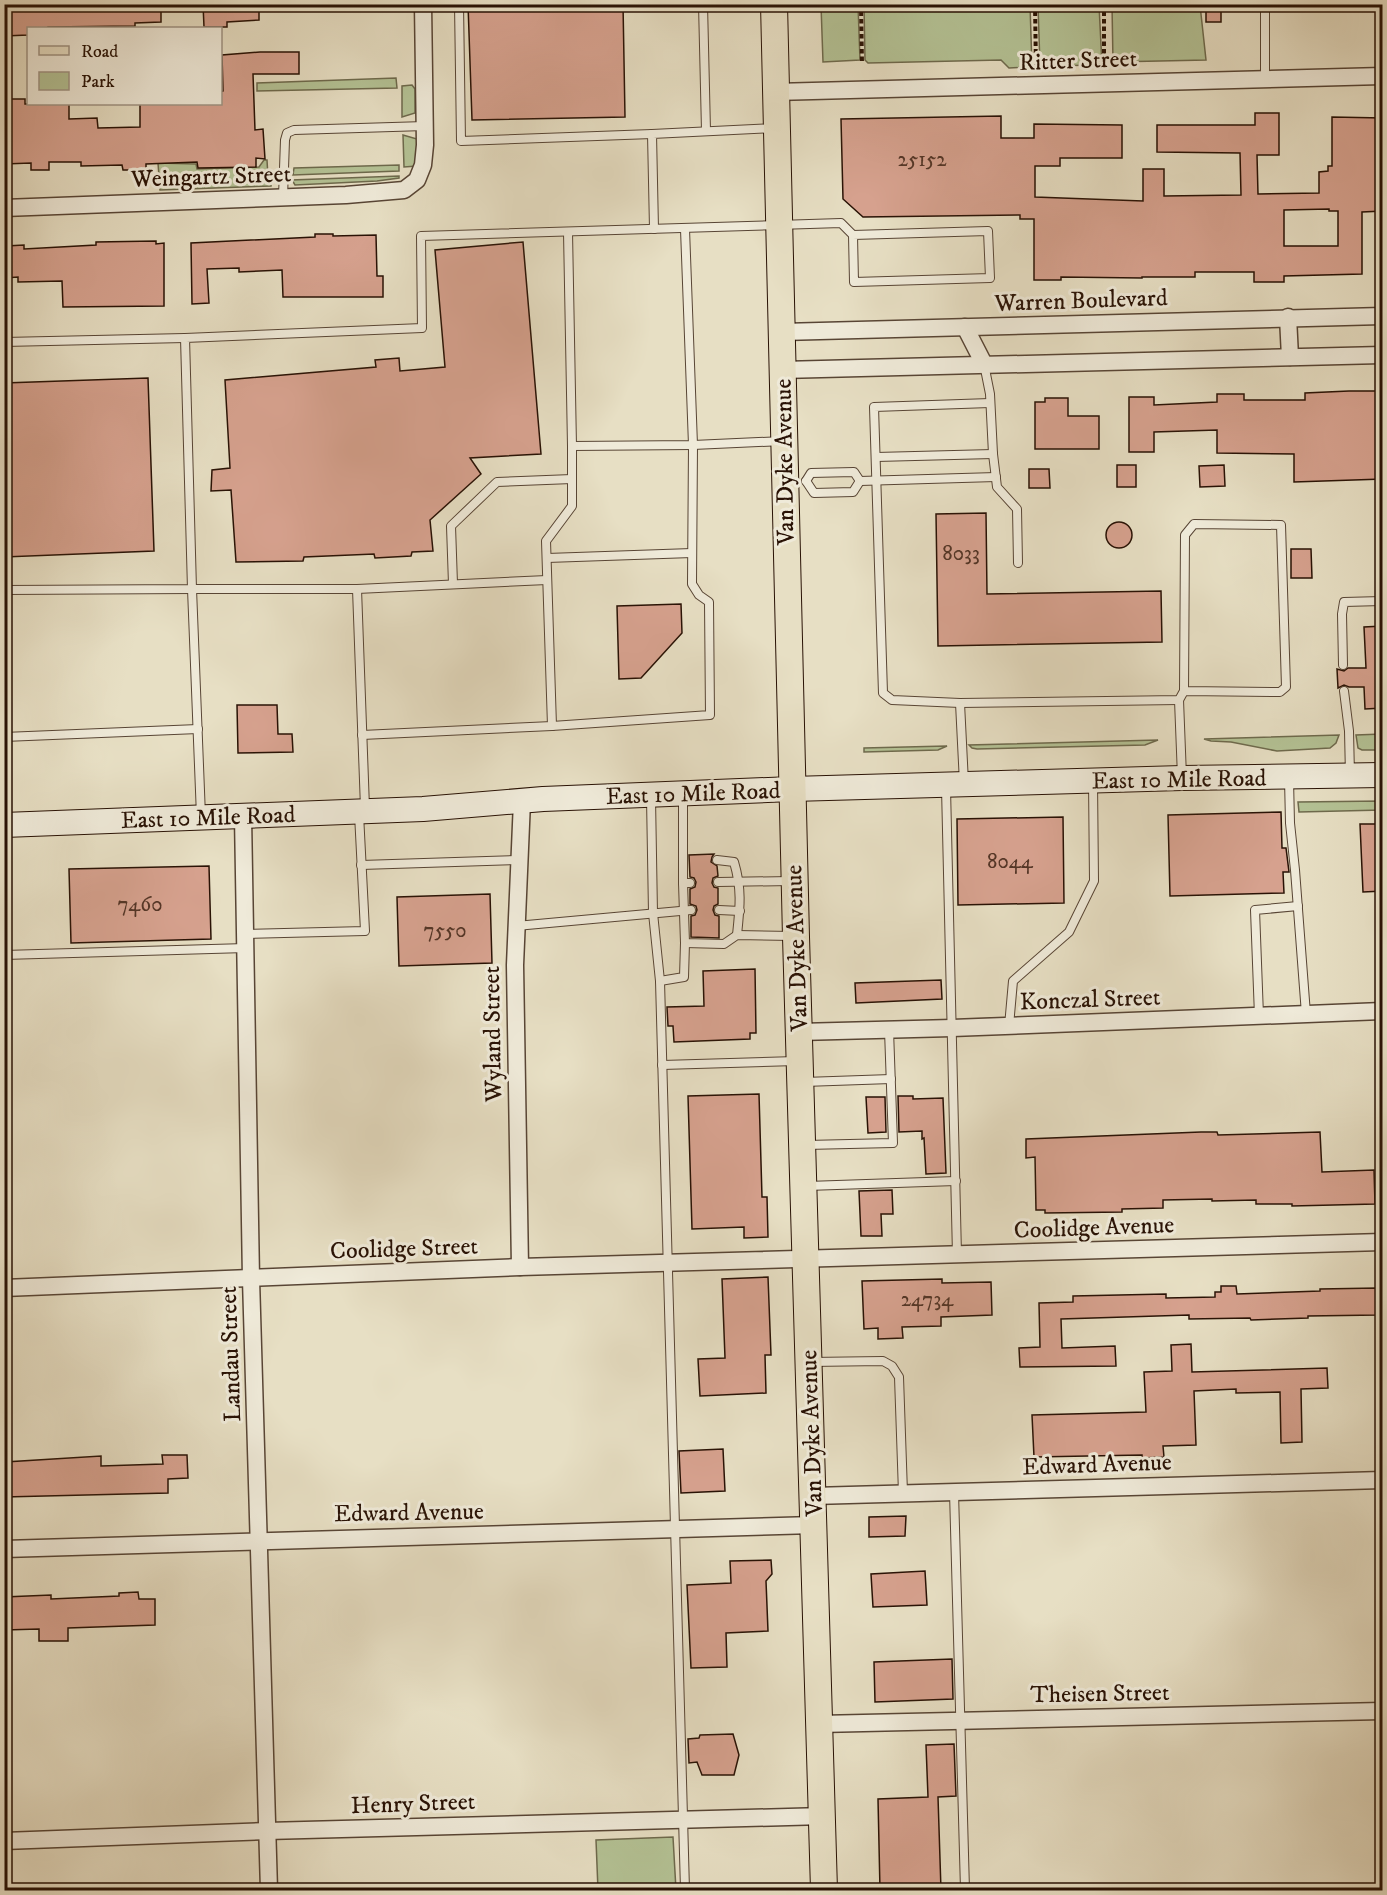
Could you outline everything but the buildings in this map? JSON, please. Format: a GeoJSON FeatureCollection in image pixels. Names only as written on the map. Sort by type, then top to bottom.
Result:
{"type":"FeatureCollection","features":[{"type":"Feature","properties":{"kind":"main road","name":"Van Dyke Avenue"},"geometry":{"type":"LineString","coordinates":[[774,4],[783,441],[795,482],[792,789],[819,1724],[824,1816],[824,1890]]}},
{"type":"Feature","properties":{"kind":"main road","name":"East 10 Mile Road"},"geometry":{"type":"LineString","coordinates":[[4,825],[362,812],[522,801],[792,789],[1383,775]]}},
{"type":"Feature","properties":{"kind":"street"},"geometry":{"type":"LineString","coordinates":[[423,4],[425,126]]}},
{"type":"Feature","properties":{"kind":"street","name":"Ritter Street"},"geometry":{"type":"LineString","coordinates":[[775,92],[1383,76]]}},
{"type":"Feature","properties":{"kind":"street","name":"Weingartz Street"},"geometry":{"type":"LineString","coordinates":[[4,208],[402,190],[417,180],[423,165],[425,126]]}},
{"type":"Feature","properties":{"kind":"street","name":"Warren Boulevard"},"geometry":{"type":"LineString","coordinates":[[782,332],[1383,316]]}},
{"type":"Feature","properties":{"kind":"street"},"geometry":{"type":"LineString","coordinates":[[1288,317],[1290,357]]}},
{"type":"Feature","properties":{"kind":"street"},"geometry":{"type":"LineString","coordinates":[[965,327],[984,364]]}},
{"type":"Feature","properties":{"kind":"street"},"geometry":{"type":"LineString","coordinates":[[782,370],[1383,355]]}},
{"type":"Feature","properties":{"kind":"street","name":"Wyland Street"},"geometry":{"type":"LineString","coordinates":[[520,1268],[514,965],[522,801]]}},
{"type":"Feature","properties":{"kind":"street","name":"Landau Street"},"geometry":{"type":"LineString","coordinates":[[243,816],[252,1279],[269,1890]]}},
{"type":"Feature","properties":{"kind":"street","name":"Konczal Street"},"geometry":{"type":"LineString","coordinates":[[799,1032],[1383,1011]]}},
{"type":"Feature","properties":{"kind":"street","name":"Coolidge Avenue"},"geometry":{"type":"LineString","coordinates":[[806,1259],[1383,1242]]}},
{"type":"Feature","properties":{"kind":"street","name":"Coolidge Street"},"geometry":{"type":"LineString","coordinates":[[4,1288],[806,1259]]}},
{"type":"Feature","properties":{"kind":"street","name":"Edward Avenue"},"geometry":{"type":"LineString","coordinates":[[813,1496],[1383,1480]]}},
{"type":"Feature","properties":{"kind":"street","name":"Edward Avenue"},"geometry":{"type":"LineString","coordinates":[[4,1549],[814,1525]]}},
{"type":"Feature","properties":{"kind":"street","name":"Theisen Street"},"geometry":{"type":"LineString","coordinates":[[819,1724],[1383,1711]]}},
{"type":"Feature","properties":{"kind":"street","name":"Henry Street"},"geometry":{"type":"LineString","coordinates":[[4,1841],[267,1831],[824,1816]]}},
{"type":"Feature","properties":{"kind":"lane"},"geometry":{"type":"LineString","coordinates":[[459,4],[460,141],[652,135],[776,128]]}},
{"type":"Feature","properties":{"kind":"lane"},"geometry":{"type":"LineString","coordinates":[[703,4],[706,131]]}},
{"type":"Feature","properties":{"kind":"lane"},"geometry":{"type":"LineString","coordinates":[[1265,4],[1266,79]]}},
{"type":"Feature","properties":{"kind":"lane"},"geometry":{"type":"LineString","coordinates":[[283,197],[287,133],[294,130],[425,126]]}},
{"type":"Feature","properties":{"kind":"lane"},"geometry":{"type":"LineString","coordinates":[[652,135],[654,229]]}},
{"type":"Feature","properties":{"kind":"lane"},"geometry":{"type":"LineString","coordinates":[[4,342],[185,338],[422,328],[421,236],[841,224],[853,235],[988,231],[990,278],[854,282],[853,235]]}},
{"type":"Feature","properties":{"kind":"lane"},"geometry":{"type":"LineString","coordinates":[[362,735],[552,726],[710,715],[709,602],[699,595],[692,584],[693,445],[685,229]]}},
{"type":"Feature","properties":{"kind":"lane"},"geometry":{"type":"LineString","coordinates":[[552,726],[546,541],[572,506],[568,232]]}},
{"type":"Feature","properties":{"kind":"lane"},"geometry":{"type":"LineString","coordinates":[[185,338],[201,818]]}},
{"type":"Feature","properties":{"kind":"lane"},"geometry":{"type":"LineString","coordinates":[[984,364],[990,403],[997,487],[1017,509],[1018,563]]}},
{"type":"Feature","properties":{"kind":"lane"},"geometry":{"type":"LineString","coordinates":[[990,403],[874,407],[883,693],[892,700],[960,703],[1182,696],[1280,692],[1286,687],[1281,525],[1194,524],[1185,535],[1182,696],[1182,778]]}},
{"type":"Feature","properties":{"kind":"lane"},"geometry":{"type":"LineString","coordinates":[[572,447],[783,441]]}},
{"type":"Feature","properties":{"kind":"lane"},"geometry":{"type":"LineString","coordinates":[[876,457],[993,454]]}},
{"type":"Feature","properties":{"kind":"lane"},"geometry":{"type":"LineString","coordinates":[[811,472],[854,472],[860,481],[853,492],[830,493],[814,493],[795,482],[811,472]]}},
{"type":"Feature","properties":{"kind":"lane"},"geometry":{"type":"LineString","coordinates":[[860,481],[996,477]]}},
{"type":"Feature","properties":{"kind":"lane"},"geometry":{"type":"LineString","coordinates":[[453,584],[451,526],[497,482],[572,479]]}},
{"type":"Feature","properties":{"kind":"lane"},"geometry":{"type":"LineString","coordinates":[[547,558],[692,553]]}},
{"type":"Feature","properties":{"kind":"lane"},"geometry":{"type":"LineString","coordinates":[[4,590],[357,589],[547,580]]}},
{"type":"Feature","properties":{"kind":"lane"},"geometry":{"type":"LineString","coordinates":[[4,955],[246,941],[365,931],[361,865],[362,735],[357,589]]}},
{"type":"Feature","properties":{"kind":"lane"},"geometry":{"type":"LineString","coordinates":[[1343,665],[1342,614],[1344,602],[1383,602]]}},
{"type":"Feature","properties":{"kind":"lane"},"geometry":{"type":"LineString","coordinates":[[1344,691],[1349,731],[1350,775]]}},
{"type":"Feature","properties":{"kind":"lane"},"geometry":{"type":"LineString","coordinates":[[957,1255],[952,1028],[955,784],[960,703]]}},
{"type":"Feature","properties":{"kind":"lane"},"geometry":{"type":"LineString","coordinates":[[4,737],[198,729]]}},
{"type":"Feature","properties":{"kind":"lane"},"geometry":{"type":"LineString","coordinates":[[1289,776],[1290,823],[1306,1014]]}},
{"type":"Feature","properties":{"kind":"lane"},"geometry":{"type":"LineString","coordinates":[[1009,1026],[1013,981],[1069,932],[1094,881],[1093,781]]}},
{"type":"Feature","properties":{"kind":"lane"},"geometry":{"type":"LineString","coordinates":[[660,981],[684,977],[687,883],[683,793]]}},
{"type":"Feature","properties":{"kind":"lane"},"geometry":{"type":"LineString","coordinates":[[651,795],[653,913],[660,981],[685,1890]]}},
{"type":"Feature","properties":{"kind":"lane"},"geometry":{"type":"LineString","coordinates":[[361,865],[519,860]]}},
{"type":"Feature","properties":{"kind":"lane"},"geometry":{"type":"LineString","coordinates":[[717,860],[734,862],[739,881],[740,911],[737,935]]}},
{"type":"Feature","properties":{"kind":"lane"},"geometry":{"type":"LineString","coordinates":[[718,882],[795,881]]}},
{"type":"Feature","properties":{"kind":"lane"},"geometry":{"type":"LineString","coordinates":[[1259,1016],[1255,910],[1298,906]]}},
{"type":"Feature","properties":{"kind":"lane"},"geometry":{"type":"LineString","coordinates":[[516,926],[687,910]]}},
{"type":"Feature","properties":{"kind":"lane"},"geometry":{"type":"LineString","coordinates":[[719,910],[740,911]]}},
{"type":"Feature","properties":{"kind":"lane"},"geometry":{"type":"LineString","coordinates":[[685,943],[724,944],[737,935],[796,936]]}},
{"type":"Feature","properties":{"kind":"lane"},"geometry":{"type":"LineString","coordinates":[[802,1145],[893,1143],[889,1030]]}},
{"type":"Feature","properties":{"kind":"lane"},"geometry":{"type":"LineString","coordinates":[[662,1065],[891,1078]]}},
{"type":"Feature","properties":{"kind":"lane"},"geometry":{"type":"LineString","coordinates":[[804,1186],[956,1181]]}},
{"type":"Feature","properties":{"kind":"lane"},"geometry":{"type":"LineString","coordinates":[[810,1362],[883,1361],[892,1366],[899,1377],[903,1493]]}},
{"type":"Feature","properties":{"kind":"lane"},"geometry":{"type":"LineString","coordinates":[[954,1492],[964,1890]]}},
{"type":"Feature","properties":{"kind":"path"},"geometry":{"type":"LineString","coordinates":[[861,4],[862,64]]}},
{"type":"Feature","properties":{"kind":"path"},"geometry":{"type":"LineString","coordinates":[[1035,4],[1036,69]]}},
{"type":"Feature","properties":{"kind":"path"},"geometry":{"type":"LineString","coordinates":[[1104,4],[1104,67]]}},
{"type":"Feature","properties":{"kind":"green space"},"geometry":{"type":"Polygon","coordinates":[[[821,5],[858,5],[860,60],[823,62],[821,5]]]}},
{"type":"Feature","properties":{"kind":"green space"},"geometry":{"type":"Polygon","coordinates":[[[864,5],[1030,5],[1032,67],[1009,68],[1001,60],[868,63],[865,60],[864,5]]]}},
{"type":"Feature","properties":{"kind":"green space"},"geometry":{"type":"Polygon","coordinates":[[[1038,5],[1099,5],[1102,65],[1040,66],[1038,5]]]}},
{"type":"Feature","properties":{"kind":"green space"},"geometry":{"type":"Polygon","coordinates":[[[1112,5],[1200,5],[1206,60],[1113,62],[1112,5]]]}},
{"type":"Feature","properties":{"kind":"green space"},"geometry":{"type":"Polygon","coordinates":[[[396,78],[397,88],[257,91],[257,83],[396,78]]]}},
{"type":"Feature","properties":{"kind":"green space"},"geometry":{"type":"Polygon","coordinates":[[[412,85],[415,89],[415,113],[402,117],[402,86],[412,85]]]}},
{"type":"Feature","properties":{"kind":"green space"},"geometry":{"type":"Polygon","coordinates":[[[403,135],[417,139],[417,166],[404,167],[403,135]]]}},
{"type":"Feature","properties":{"kind":"green space"},"geometry":{"type":"Polygon","coordinates":[[[264,160],[267,160],[271,186],[160,190],[158,163],[196,164],[197,169],[259,167],[264,160]]]}},
{"type":"Feature","properties":{"kind":"green space"},"geometry":{"type":"Polygon","coordinates":[[[399,165],[399,171],[293,175],[294,168],[399,165]]]}},
{"type":"Feature","properties":{"kind":"green space"},"geometry":{"type":"Polygon","coordinates":[[[399,176],[399,178],[377,181],[295,185],[292,180],[399,176]]]}},
{"type":"Feature","properties":{"kind":"green space"},"geometry":{"type":"Polygon","coordinates":[[[1382,734],[1382,750],[1358,748],[1356,735],[1382,734]]]}},
{"type":"Feature","properties":{"kind":"green space"},"geometry":{"type":"Polygon","coordinates":[[[1339,735],[1336,743],[1330,748],[1277,751],[1204,739],[1339,735]]]}},
{"type":"Feature","properties":{"kind":"green space"},"geometry":{"type":"Polygon","coordinates":[[[1158,740],[1145,745],[977,749],[969,745],[1158,740]]]}},
{"type":"Feature","properties":{"kind":"green space"},"geometry":{"type":"Polygon","coordinates":[[[947,746],[938,750],[864,752],[864,748],[947,746]]]}},
{"type":"Feature","properties":{"kind":"green space"},"geometry":{"type":"Polygon","coordinates":[[[1382,801],[1382,810],[1299,812],[1298,802],[1382,801]]]}},
{"type":"Feature","properties":{"kind":"green space"},"geometry":{"type":"Polygon","coordinates":[[[673,1837],[676,1890],[598,1890],[596,1840],[673,1837]]]}}]}
